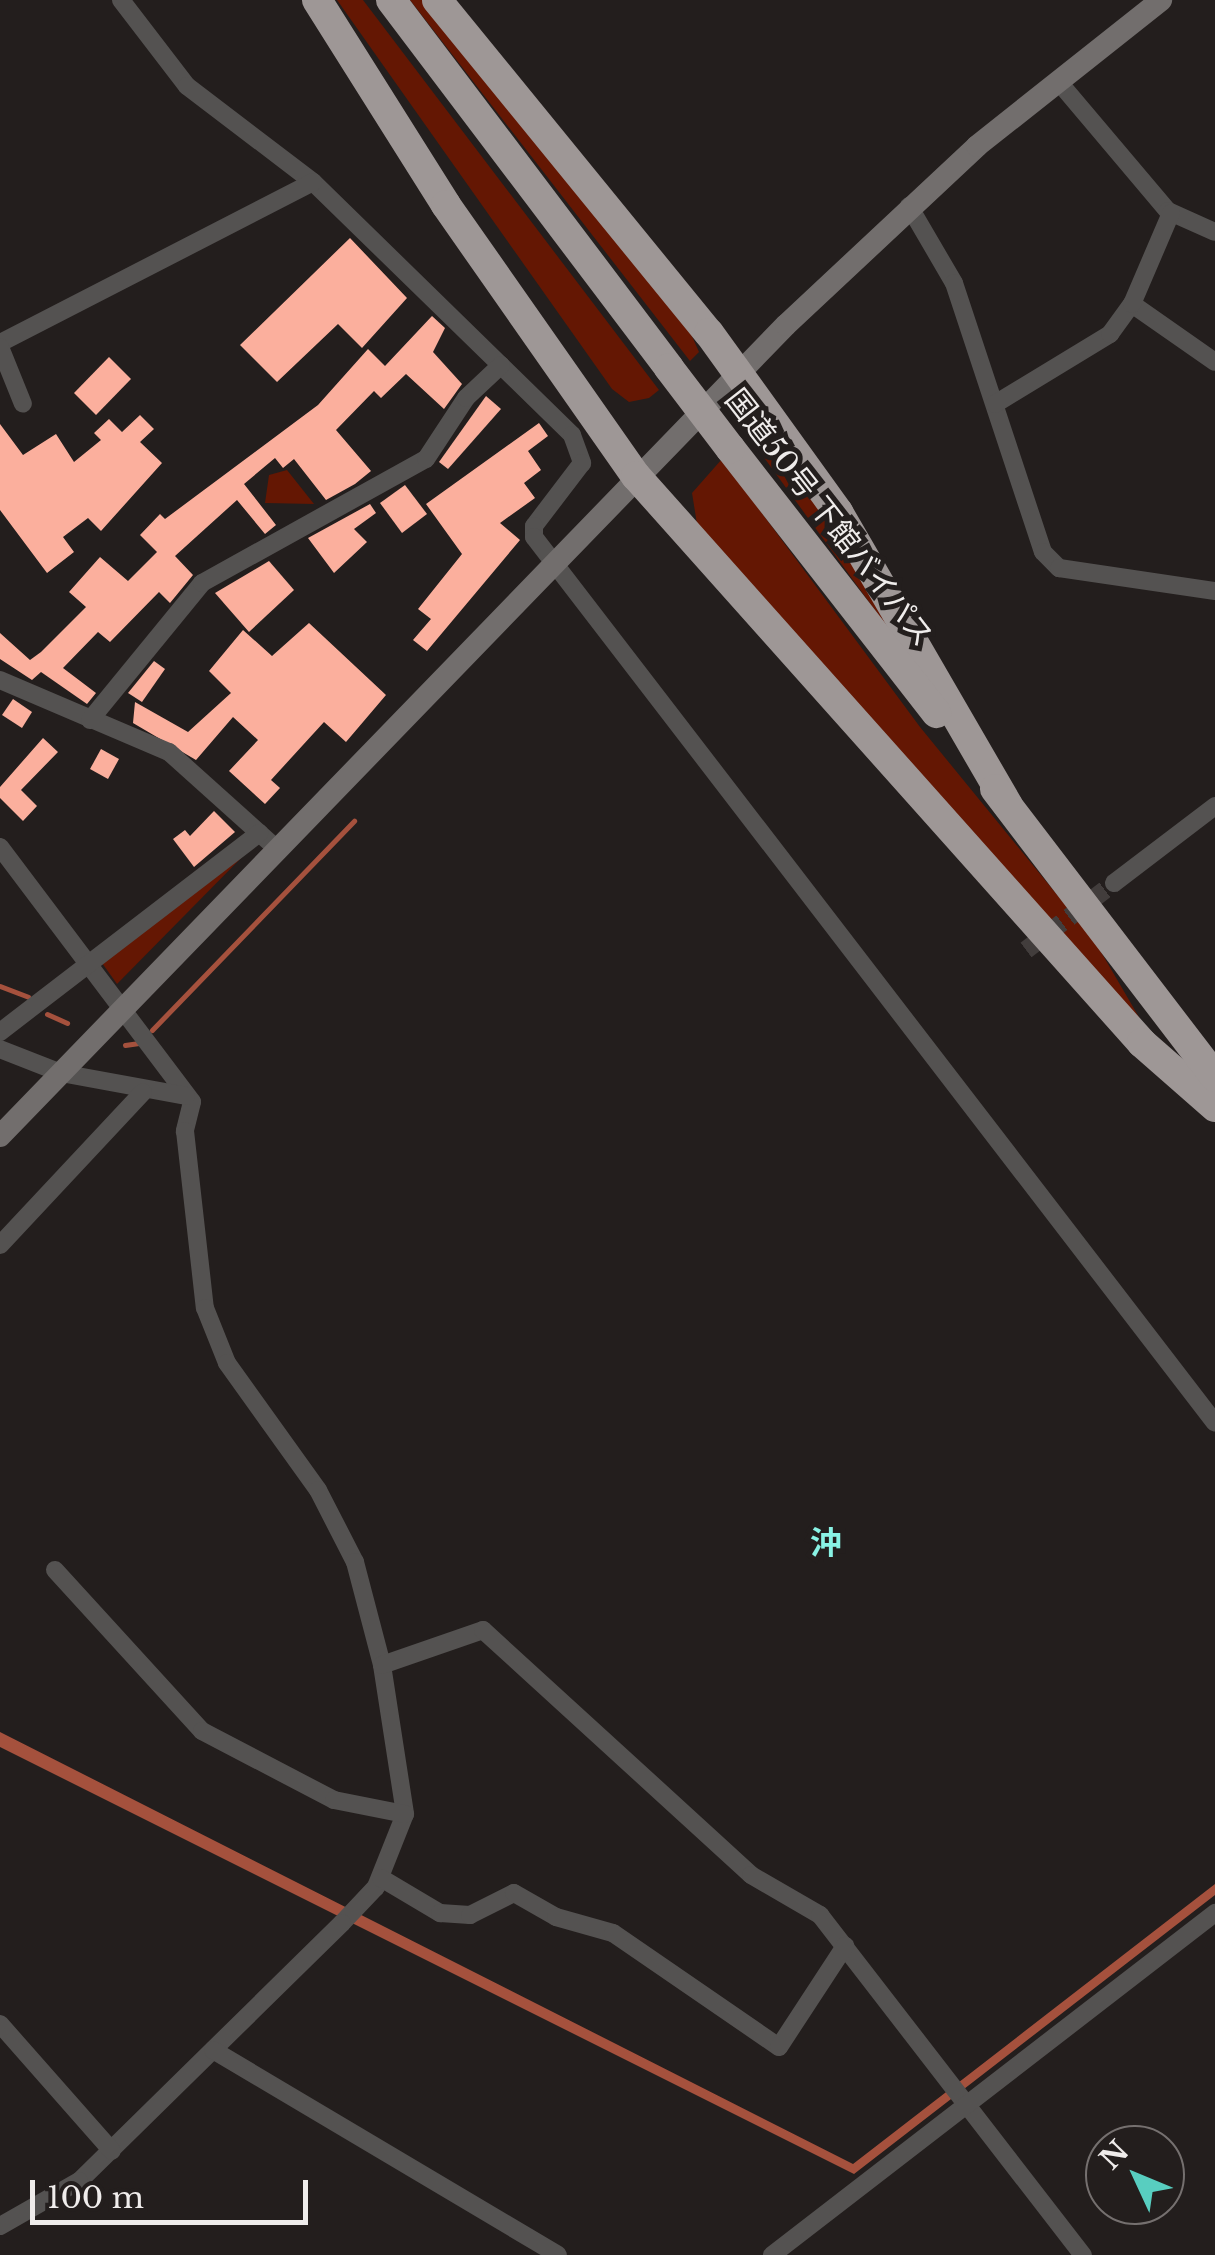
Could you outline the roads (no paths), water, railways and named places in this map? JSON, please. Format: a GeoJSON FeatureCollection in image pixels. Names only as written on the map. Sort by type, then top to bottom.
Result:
{"type":"FeatureCollection","features":[{"type":"Feature","properties":{"kind":"highway"},"geometry":{"type":"LineString","coordinates":[[317,0],[446,204],[636,476],[880,740],[1142,1043],[1215,1107]]}},
{"type":"Feature","properties":{"kind":"highway","name":"国道50号 下館バイパス"},"geometry":{"type":"LineString","coordinates":[[390,0],[1215,1077]]}},
{"type":"Feature","properties":{"kind":"highway"},"geometry":{"type":"LineString","coordinates":[[437,0],[738,372],[838,512],[1008,805]]}},
{"type":"Feature","properties":{"kind":"street"},"geometry":{"type":"LineString","coordinates":[[121,0],[187,86],[313,182],[572,435],[582,464],[534,526],[552,562],[1215,1424]]}},
{"type":"Feature","properties":{"kind":"street"},"geometry":{"type":"LineString","coordinates":[[0,1136],[738,372],[909,206],[1160,0]]}},
{"type":"Feature","properties":{"kind":"street"},"geometry":{"type":"LineString","coordinates":[[1058,81],[1172,213],[1215,232]]}},
{"type":"Feature","properties":{"kind":"street"},"geometry":{"type":"LineString","coordinates":[[23,404],[0,345],[313,182]]}},
{"type":"Feature","properties":{"kind":"street"},"geometry":{"type":"LineString","coordinates":[[909,206],[954,283],[1043,552],[1059,568],[1215,591]]}},
{"type":"Feature","properties":{"kind":"street"},"geometry":{"type":"LineString","coordinates":[[995,404],[1082,357],[1132,304],[1172,213]]}},
{"type":"Feature","properties":{"kind":"street"},"geometry":{"type":"LineString","coordinates":[[1132,304],[1215,362]]}},
{"type":"Feature","properties":{"kind":"street"},"geometry":{"type":"LineString","coordinates":[[90,720],[202,583],[426,460],[466,398],[501,364]]}},
{"type":"Feature","properties":{"kind":"street"},"geometry":{"type":"LineString","coordinates":[[0,680],[169,752],[277,849]]}},
{"type":"Feature","properties":{"kind":"street"},"geometry":{"type":"LineString","coordinates":[[1114,883],[1215,806]]}},
{"type":"Feature","properties":{"kind":"street"},"geometry":{"type":"LineString","coordinates":[[0,1032],[259,833]]}},
{"type":"Feature","properties":{"kind":"street"},"geometry":{"type":"LineString","coordinates":[[0,847],[186,1096],[205,1308],[226,1364],[318,1490],[355,1562],[382,1665],[406,1814],[380,1878],[348,1916],[112,2151],[78,2181],[0,2226]]}},
{"type":"Feature","properties":{"kind":"street"},"geometry":{"type":"LineString","coordinates":[[0,1049],[61,1073],[144,1092],[186,1096]]}},
{"type":"Feature","properties":{"kind":"street"},"geometry":{"type":"LineString","coordinates":[[0,1245],[144,1092]]}},
{"type":"Feature","properties":{"kind":"street"},"geometry":{"type":"LineString","coordinates":[[54,1570],[202,1731],[334,1800],[406,1814]]}},
{"type":"Feature","properties":{"kind":"street"},"geometry":{"type":"LineString","coordinates":[[382,1665],[483,1630],[745,1870],[820,1915],[1082,2255]]}},
{"type":"Feature","properties":{"kind":"street"},"geometry":{"type":"LineString","coordinates":[[380,1878],[440,1913],[470,1915],[514,1892],[556,1917],[613,1933],[779,2047],[845,1946]]}},
{"type":"Feature","properties":{"kind":"street"},"geometry":{"type":"LineString","coordinates":[[772,2255],[1215,1913]]}},
{"type":"Feature","properties":{"kind":"street"},"geometry":{"type":"LineString","coordinates":[[0,2024],[112,2151]]}},
{"type":"Feature","properties":{"kind":"street"},"geometry":{"type":"LineString","coordinates":[[213,2050],[526,2247],[558,2255]]}},
{"type":"Feature","properties":{"kind":"waterway"},"geometry":{"type":"LineString","coordinates":[[152,1030],[354,821]]}},
{"type":"Feature","properties":{"kind":"waterway"},"geometry":{"type":"LineString","coordinates":[[0,986],[28,997]]}},
{"type":"Feature","properties":{"kind":"waterway"},"geometry":{"type":"LineString","coordinates":[[47,1014],[67,1023]]}},
{"type":"Feature","properties":{"kind":"waterway"},"geometry":{"type":"LineString","coordinates":[[125,1045],[139,1043]]}},
{"type":"Feature","properties":{"kind":"tunnel"},"geometry":{"type":"LineString","coordinates":[[1026,950],[1114,883]]}},
{"type":"Feature","properties":{"kind":"district","name":"沖"},"geometry":{"type":"Point","coordinates":[826,1543]}}]}
